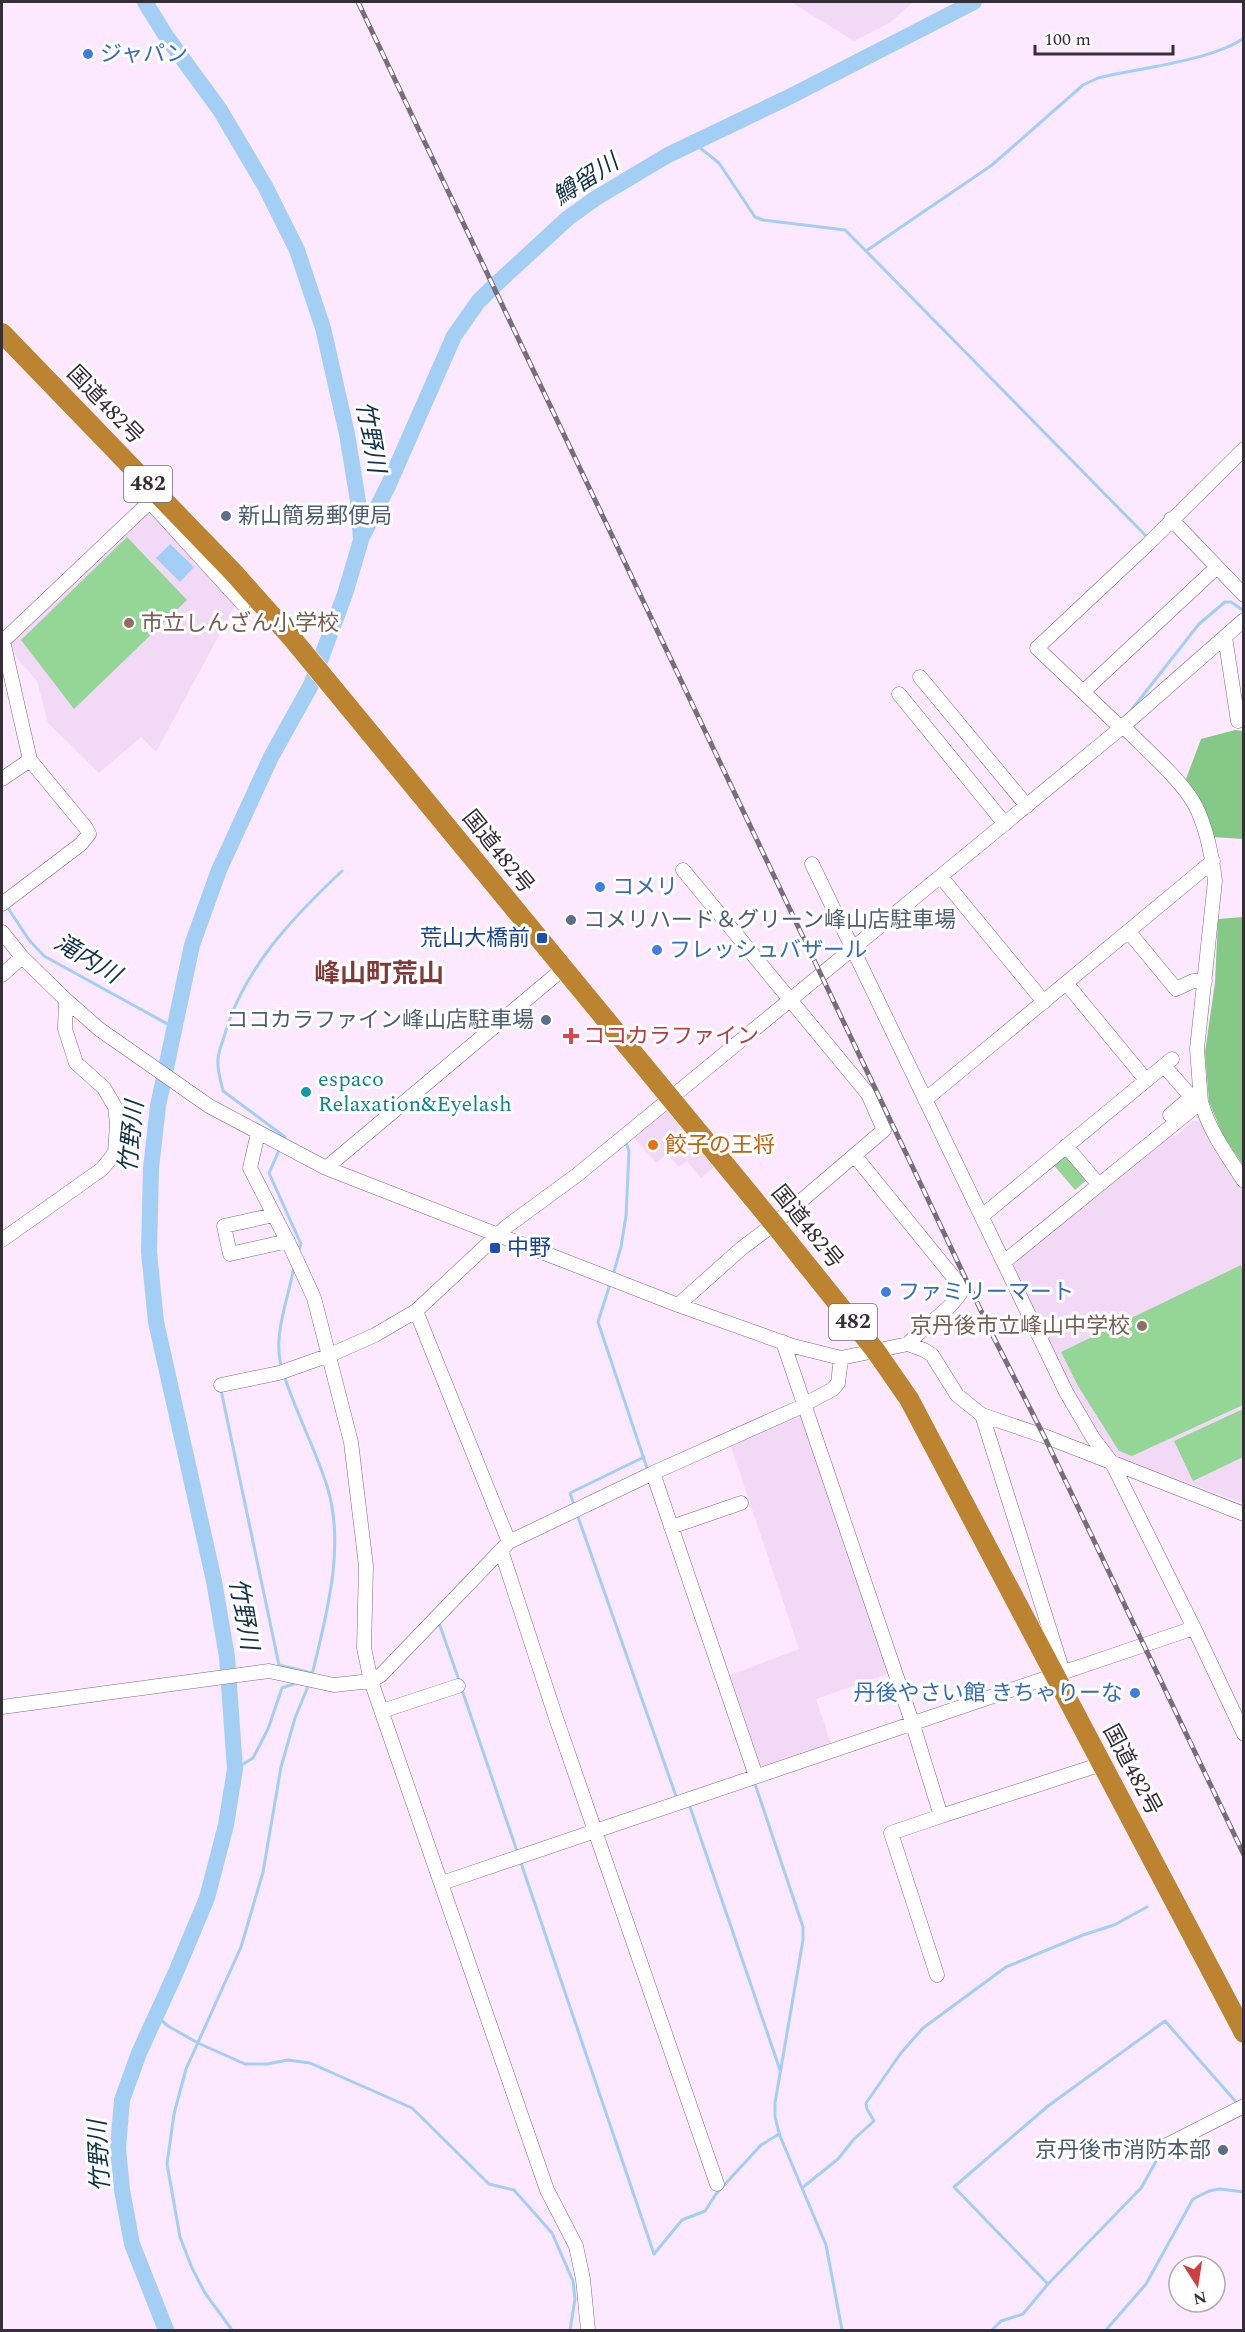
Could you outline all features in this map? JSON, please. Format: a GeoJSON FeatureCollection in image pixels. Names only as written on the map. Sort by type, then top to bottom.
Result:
{"type":"FeatureCollection","features":[{"type":"Feature","properties":{"kind":"highway","name":"国道482号"},"geometry":{"type":"LineString","coordinates":[[2,333],[154,498],[234,573],[291,637],[671,1098],[875,1350],[909,1399],[1059,1674],[1102,1764],[1244,2033]]}},
{"type":"Feature","properties":{"kind":"street"},"geometry":{"type":"LineString","coordinates":[[1244,449],[1038,648],[1122,727],[1178,783],[1195,805],[1213,861],[1215,881],[1197,1049],[1201,1102],[1207,1122],[1215,1137],[1244,1181]]}},
{"type":"Feature","properties":{"kind":"street"},"geometry":{"type":"LineString","coordinates":[[2,904],[81,844],[89,834],[30,760],[2,641],[154,498],[243,604]]}},
{"type":"Feature","properties":{"kind":"street"},"geometry":{"type":"LineString","coordinates":[[1171,519],[1244,595]]}},
{"type":"Feature","properties":{"kind":"street"},"geometry":{"type":"LineString","coordinates":[[1083,692],[1217,567]]}},
{"type":"Feature","properties":{"kind":"street"},"geometry":{"type":"LineString","coordinates":[[221,1385],[279,1373],[330,1355],[375,1335],[416,1311],[499,1235],[578,1175],[941,877],[1122,727],[1244,620]]}},
{"type":"Feature","properties":{"kind":"street"},"geometry":{"type":"LineString","coordinates":[[1224,637],[1238,691],[1238,721]]}},
{"type":"Feature","properties":{"kind":"street"},"geometry":{"type":"LineString","coordinates":[[920,677],[1027,806]]}},
{"type":"Feature","properties":{"kind":"street"},"geometry":{"type":"LineString","coordinates":[[899,694],[1005,824]]}},
{"type":"Feature","properties":{"kind":"street"},"geometry":{"type":"LineString","coordinates":[[2,779],[30,760]]}},
{"type":"Feature","properties":{"kind":"street"},"geometry":{"type":"LineString","coordinates":[[925,1100],[1213,861]]}},
{"type":"Feature","properties":{"kind":"street"},"geometry":{"type":"LineString","coordinates":[[812,864],[1066,1392],[1093,1438],[1112,1463],[1194,1628],[1240,1714],[1244,1734]]}},
{"type":"Feature","properties":{"kind":"street"},"geometry":{"type":"LineString","coordinates":[[678,1305],[742,1248],[774,1224],[884,1130],[868,1094],[683,870]]}},
{"type":"Feature","properties":{"kind":"street"},"geometry":{"type":"LineString","coordinates":[[941,877],[1044,1002]]}},
{"type":"Feature","properties":{"kind":"street"},"geometry":{"type":"LineString","coordinates":[[2,932],[22,957],[99,1029],[203,1102],[326,1168],[678,1305],[783,1342],[841,1358],[908,1344],[932,1355],[957,1395],[982,1415],[1044,1436],[1244,1514]]}},
{"type":"Feature","properties":{"kind":"street"},"geometry":{"type":"LineString","coordinates":[[1129,932],[1176,989],[1193,981],[1205,981]]}},
{"type":"Feature","properties":{"kind":"street"},"geometry":{"type":"LineString","coordinates":[[2,975],[22,957]]}},
{"type":"Feature","properties":{"kind":"street"},"geometry":{"type":"LineString","coordinates":[[326,1168],[564,968]]}},
{"type":"Feature","properties":{"kind":"street"},"geometry":{"type":"LineString","coordinates":[[1066,983],[1146,1080]]}},
{"type":"Feature","properties":{"kind":"street"},"geometry":{"type":"LineString","coordinates":[[2,1240],[102,1169],[115,1153],[117,1124],[115,1107],[104,1088],[76,1063],[65,1029],[66,1000]]}},
{"type":"Feature","properties":{"kind":"street"},"geometry":{"type":"LineString","coordinates":[[982,1216],[1168,1063],[1189,1099],[1002,1258]]}},
{"type":"Feature","properties":{"kind":"street"},"geometry":{"type":"LineString","coordinates":[[1002,1258],[1201,1102]]}},
{"type":"Feature","properties":{"kind":"street"},"geometry":{"type":"LineString","coordinates":[[258,1133],[250,1168],[288,1241],[314,1298],[351,1442],[366,1566],[364,1648],[371,1681],[547,2190],[576,2246],[583,2279],[588,2331]]}},
{"type":"Feature","properties":{"kind":"street"},"geometry":{"type":"LineString","coordinates":[[1066,1146],[1094,1179]]}},
{"type":"Feature","properties":{"kind":"street"},"geometry":{"type":"LineString","coordinates":[[855,1156],[963,1289],[958,1299],[920,1330],[908,1344]]}},
{"type":"Feature","properties":{"kind":"street"},"geometry":{"type":"LineString","coordinates":[[274,1215],[224,1226],[230,1254],[288,1241]]}},
{"type":"Feature","properties":{"kind":"street"},"geometry":{"type":"LineString","coordinates":[[416,1311],[505,1546],[556,1718],[717,2184]]}},
{"type":"Feature","properties":{"kind":"street"},"geometry":{"type":"LineString","coordinates":[[783,1342],[913,1725],[941,1816]]}},
{"type":"Feature","properties":{"kind":"street"},"geometry":{"type":"LineString","coordinates":[[2,1707],[270,1671],[334,1685],[371,1681],[381,1675],[505,1546],[653,1473],[796,1409],[833,1389],[838,1383],[841,1358]]}},
{"type":"Feature","properties":{"kind":"street"},"geometry":{"type":"LineString","coordinates":[[982,1415],[1059,1674]]}},
{"type":"Feature","properties":{"kind":"street"},"geometry":{"type":"LineString","coordinates":[[653,1473],[756,1776]]}},
{"type":"Feature","properties":{"kind":"street"},"geometry":{"type":"LineString","coordinates":[[671,1527],[741,1503]]}},
{"type":"Feature","properties":{"kind":"street"},"geometry":{"type":"LineString","coordinates":[[442,1883],[1194,1628]]}},
{"type":"Feature","properties":{"kind":"street"},"geometry":{"type":"LineString","coordinates":[[382,1711],[458,1686]]}},
{"type":"Feature","properties":{"kind":"street"},"geometry":{"type":"LineString","coordinates":[[937,1975],[891,1833],[1102,1764]]}},
{"type":"Feature","properties":{"kind":"street"},"geometry":{"type":"LineString","coordinates":[[1165,2146],[1244,2106]]}},
{"type":"Feature","properties":{"kind":"shaded area"},"geometry":{"type":"Polygon","coordinates":[[[797,2],[913,2],[891,22],[854,41],[794,4],[797,2]]]}},
{"type":"Feature","properties":{"kind":"shaded area","name":"市立しんざん小学校"},"geometry":{"type":"Polygon","coordinates":[[[150,509],[237,602],[156,752],[141,737],[99,773],[48,723],[37,681],[15,656],[11,644],[150,509]]]}},
{"type":"Feature","properties":{"kind":"shaded area"},"geometry":{"type":"Polygon","coordinates":[[[665,1108],[714,1167],[701,1178],[687,1161],[679,1167],[667,1154],[656,1163],[632,1135],[665,1108]]]}},
{"type":"Feature","properties":{"kind":"shaded area","name":"京丹後市立峰山中学校"},"geometry":{"type":"Polygon","coordinates":[[[1193,1121],[1202,1122],[1243,1192],[1243,1503],[1115,1456],[1070,1390],[1011,1263],[1168,1133],[1176,1136],[1193,1121]]]}},
{"type":"Feature","properties":{"kind":"shaded area"},"geometry":{"type":"Polygon","coordinates":[[[801,1410],[890,1673],[816,1699],[832,1746],[767,1768],[760,1764],[730,1675],[799,1649],[730,1444],[801,1410]]]}},
{"type":"Feature","properties":{"kind":"green space"},"geometry":{"type":"Polygon","coordinates":[[[127,537],[187,600],[74,709],[21,640],[127,537]]]}},
{"type":"Feature","properties":{"kind":"green space"},"geometry":{"type":"Polygon","coordinates":[[[1235,730],[1243,731],[1243,839],[1213,837],[1198,799],[1186,779],[1201,739],[1235,730]]]}},
{"type":"Feature","properties":{"kind":"green space"},"geometry":{"type":"Polygon","coordinates":[[[1243,917],[1243,1165],[1223,1135],[1209,1102],[1205,1052],[1215,983],[1218,919],[1243,917]]]}},
{"type":"Feature","properties":{"kind":"green space"},"geometry":{"type":"Polygon","coordinates":[[[1065,1151],[1089,1178],[1075,1190],[1052,1163],[1065,1151]]]}},
{"type":"Feature","properties":{"kind":"green space"},"geometry":{"type":"Polygon","coordinates":[[[1241,1265],[1244,1274],[1243,1405],[1132,1456],[1119,1451],[1078,1386],[1061,1352],[1241,1265]]]}},
{"type":"Feature","properties":{"kind":"green space"},"geometry":{"type":"Polygon","coordinates":[[[1243,1409],[1243,1457],[1193,1481],[1174,1441],[1243,1409]]]}},
{"type":"Feature","properties":{"kind":"water"},"geometry":{"type":"Polygon","coordinates":[[[170,544],[194,567],[180,582],[156,558],[170,544]]]}},
{"type":"Feature","properties":{"kind":"waterway","name":"竹野川"},"geometry":{"type":"LineString","coordinates":[[145,2],[166,36],[220,110],[265,186],[297,250],[323,328],[347,434],[358,501],[361,540],[345,594],[311,685],[271,757],[219,870],[192,945],[158,1106],[151,1168],[149,1252],[156,1322],[214,1581],[227,1657],[235,1769],[226,1825],[207,1898],[139,2053],[122,2100],[118,2148],[122,2190],[132,2244],[166,2330]]}},
{"type":"Feature","properties":{"kind":"waterway","name":"鱒留川"},"geometry":{"type":"LineString","coordinates":[[361,539],[388,486],[454,336],[478,302],[568,218],[596,198],[668,155],[787,98],[974,2]]}},
{"type":"Feature","properties":{"kind":"waterway"},"geometry":{"type":"LineString","coordinates":[[694,143],[719,163],[755,217],[763,220],[845,230],[866,251],[992,165],[1083,85],[1098,78],[1213,53],[1244,38]]}},
{"type":"Feature","properties":{"kind":"waterway"},"geometry":{"type":"LineString","coordinates":[[866,251],[1148,538]]}},
{"type":"Feature","properties":{"kind":"waterway"},"geometry":{"type":"LineString","coordinates":[[1129,713],[1199,624],[1225,602],[1231,602],[1244,611]]}},
{"type":"Feature","properties":{"kind":"waterway"},"geometry":{"type":"LineString","coordinates":[[283,1142],[285,1137],[223,1091],[218,1067],[219,1054],[232,1012],[243,989],[271,946],[305,907],[342,871]]}},
{"type":"Feature","properties":{"kind":"waterway","name":"滝内川"},"geometry":{"type":"LineString","coordinates":[[6,905],[29,940],[44,956],[173,1027]]}},
{"type":"Feature","properties":{"kind":"waterway"},"geometry":{"type":"LineString","coordinates":[[613,1275],[626,1216],[629,1151],[625,1140]]}},
{"type":"Feature","properties":{"kind":"waterway"},"geometry":{"type":"LineString","coordinates":[[280,1148],[269,1173],[301,1244],[298,1252]]}},
{"type":"Feature","properties":{"kind":"waterway"},"geometry":{"type":"LineString","coordinates":[[282,1369],[279,1356],[280,1331],[294,1267]]}},
{"type":"Feature","properties":{"kind":"waterway"},"geometry":{"type":"LineString","coordinates":[[610,1284],[598,1322],[648,1471]]}},
{"type":"Feature","properties":{"kind":"waterway"},"geometry":{"type":"LineString","coordinates":[[284,1375],[327,1486],[335,1533],[332,1581],[312,1675]]}},
{"type":"Feature","properties":{"kind":"waterway"},"geometry":{"type":"LineString","coordinates":[[221,1390],[279,1665],[312,1673]]}},
{"type":"Feature","properties":{"kind":"waterway"},"geometry":{"type":"LineString","coordinates":[[574,1505],[570,1493],[644,1457]]}},
{"type":"Feature","properties":{"kind":"waterway"},"geometry":{"type":"LineString","coordinates":[[577,1514],[677,1799]]}},
{"type":"Feature","properties":{"kind":"waterway"},"geometry":{"type":"LineString","coordinates":[[439,1623],[460,1683]]}},
{"type":"Feature","properties":{"kind":"waterway"},"geometry":{"type":"LineString","coordinates":[[235,1769],[253,1758],[268,1729],[282,1688],[296,1683]]}},
{"type":"Feature","properties":{"kind":"waterway"},"geometry":{"type":"LineString","coordinates":[[232,2330],[205,2293],[192,2268],[180,2237],[167,2164],[174,2114],[186,2069],[241,1947],[263,1872],[281,1767],[295,1718],[309,1684]]}},
{"type":"Feature","properties":{"kind":"waterway"},"geometry":{"type":"LineString","coordinates":[[462,1690],[518,1854]]}},
{"type":"Feature","properties":{"kind":"waterway"},"geometry":{"type":"LineString","coordinates":[[754,1781],[803,1927],[803,1940],[775,2103],[775,2117],[780,2136],[826,2245],[842,2330]]}},
{"type":"Feature","properties":{"kind":"waterway"},"geometry":{"type":"LineString","coordinates":[[689,1804],[780,2070]]}},
{"type":"Feature","properties":{"kind":"waterway"},"geometry":{"type":"LineString","coordinates":[[520,1860],[654,2254],[682,2220],[705,2211],[716,2194],[761,2145],[779,2134]]}},
{"type":"Feature","properties":{"kind":"waterway"},"geometry":{"type":"LineString","coordinates":[[802,2188],[838,2159],[854,2139],[874,2121],[866,2103],[901,2053],[923,2028],[1006,1967],[1083,1935],[1114,1925],[1147,1907]]}},
{"type":"Feature","properties":{"kind":"waterway"},"geometry":{"type":"LineString","coordinates":[[156,2016],[168,2026],[198,2043],[245,2064],[267,2064],[288,2060],[310,2063],[412,2108],[489,2184],[514,2190],[552,2233],[573,2281],[575,2299],[570,2330]]}},
{"type":"Feature","properties":{"kind":"waterway"},"geometry":{"type":"LineString","coordinates":[[1048,2284],[954,2187],[1048,2106],[1165,2021],[1237,2103]]}},
{"type":"Feature","properties":{"kind":"waterway"},"geometry":{"type":"LineString","coordinates":[[992,2330],[1001,2321],[1023,2314],[1048,2284],[1141,2188],[1162,2151]]}},
{"type":"Feature","properties":{"kind":"waterway"},"geometry":{"type":"LineString","coordinates":[[1106,2330],[1146,2284],[1193,2199],[1209,2191],[1220,2189],[1244,2192]]}},
{"type":"Feature","properties":{"kind":"railway"},"geometry":{"type":"LineString","coordinates":[[358,2],[993,1336],[1044,1436],[1244,1855]]}},
{"type":"Feature","properties":{"kind":"place","name":"ジャパン"},"geometry":{"type":"Point","coordinates":[88,54]}},
{"type":"Feature","properties":{"kind":"place","name":"新山簡易郵便局"},"geometry":{"type":"Point","coordinates":[226,516]}},
{"type":"Feature","properties":{"kind":"place","name":"市立しんざん小学校"},"geometry":{"type":"Point","coordinates":[129,623]}},
{"type":"Feature","properties":{"kind":"place","name":"コメリ"},"geometry":{"type":"Point","coordinates":[600,887]}},
{"type":"Feature","properties":{"kind":"place","name":"コメリハード＆グリーン峰山店駐車場"},"geometry":{"type":"Point","coordinates":[571,920]}},
{"type":"Feature","properties":{"kind":"place","name":"荒山大橋前"},"geometry":{"type":"Point","coordinates":[542,938]}},
{"type":"Feature","properties":{"kind":"place","name":"フレッシュバザール"},"geometry":{"type":"Point","coordinates":[657,950]}},
{"type":"Feature","properties":{"kind":"place","name":"ココカラファイン峰山店駐車場"},"geometry":{"type":"Point","coordinates":[546,1020]}},
{"type":"Feature","properties":{"kind":"place","name":"ココカラファイン"},"geometry":{"type":"Point","coordinates":[571,1036]}},
{"type":"Feature","properties":{"kind":"place","name":"espaco Relaxation&Eyelash"},"geometry":{"type":"Point","coordinates":[306,1092]}},
{"type":"Feature","properties":{"kind":"place","name":"餃子の王将"},"geometry":{"type":"Point","coordinates":[653,1145]}},
{"type":"Feature","properties":{"kind":"place","name":"中野"},"geometry":{"type":"Point","coordinates":[495,1248]}},
{"type":"Feature","properties":{"kind":"place","name":"ファミリーマート"},"geometry":{"type":"Point","coordinates":[886,1292]}},
{"type":"Feature","properties":{"kind":"place","name":"京丹後市立峰山中学校"},"geometry":{"type":"Point","coordinates":[1142,1326]}},
{"type":"Feature","properties":{"kind":"place","name":"丹後やさい館 きちゃりーな"},"geometry":{"type":"Point","coordinates":[1135,1693]}},
{"type":"Feature","properties":{"kind":"place","name":"京丹後市消防本部"},"geometry":{"type":"Point","coordinates":[1223,2150]}},
{"type":"Feature","properties":{"kind":"district","name":"峰山町荒山"},"geometry":{"type":"Point","coordinates":[379,974]}}]}
